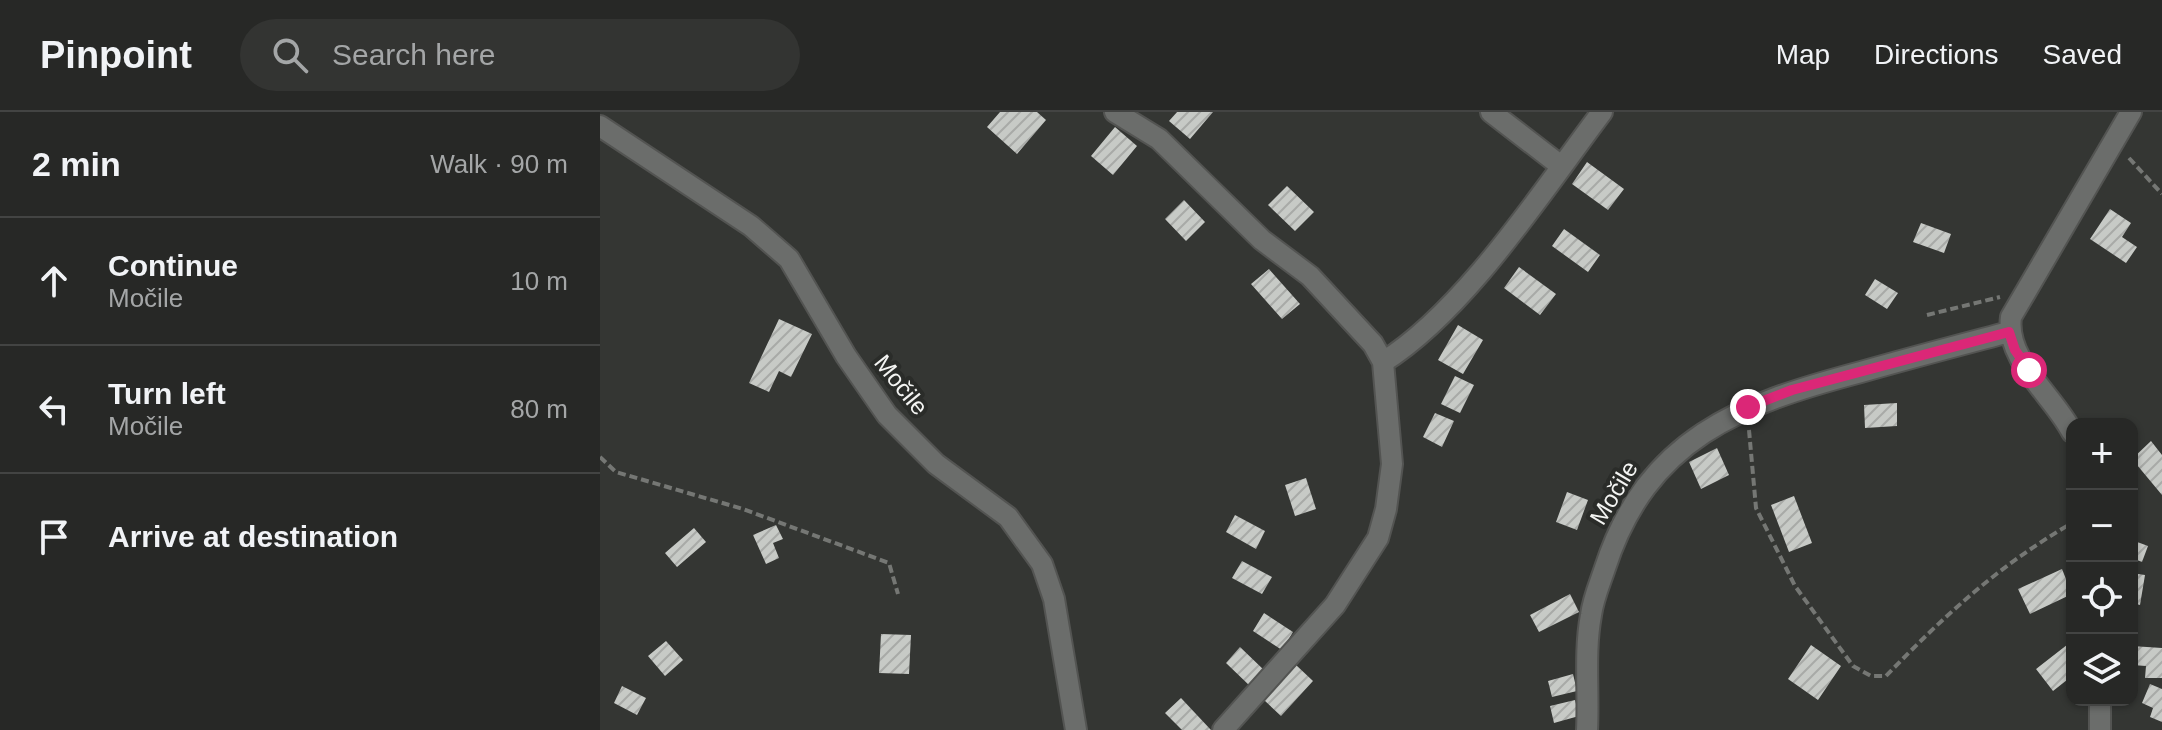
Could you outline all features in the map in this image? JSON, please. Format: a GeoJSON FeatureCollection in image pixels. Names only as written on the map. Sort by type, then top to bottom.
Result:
{"type":"FeatureCollection","features":[{"type":"Feature","properties":{"kind":"street"},"geometry":{"type":"LineString","coordinates":[[1115,112],[1159,139],[1262,240],[1310,276],[1373,344],[1383,362],[1392,464],[1386,509],[1378,538],[1335,605],[1223,730]]}},
{"type":"Feature","properties":{"kind":"street"},"geometry":{"type":"LineString","coordinates":[[1491,112],[1561,166]]}},
{"type":"Feature","properties":{"kind":"street"},"geometry":{"type":"LineString","coordinates":[[1383,362],[1434,322],[1520,222],[1602,112]]}},
{"type":"Feature","properties":{"kind":"street"},"geometry":{"type":"LineString","coordinates":[[2066,420],[2015,350],[2009,332],[2011,317],[2022,293],[2131,112]]}},
{"type":"Feature","properties":{"kind":"street","name":"Močile"},"geometry":{"type":"LineString","coordinates":[[600,126],[751,226],[789,259],[846,356],[887,415],[936,464],[1008,517],[1042,564],[1054,599],[1076,730]]}},
{"type":"Feature","properties":{"kind":"street","name":"Močile"},"geometry":{"type":"LineString","coordinates":[[1587,730],[1585,648],[1591,610],[1613,543],[1638,494],[1665,461],[1700,433],[1748,407],[1792,390],[2009,332]]}},
{"type":"Feature","properties":{"kind":"street"},"geometry":{"type":"LineString","coordinates":[[2100,706],[2100,730]]}},
{"type":"Feature","properties":{"kind":"path"},"geometry":{"type":"LineString","coordinates":[[2113,142],[2162,194]]}},
{"type":"Feature","properties":{"kind":"path"},"geometry":{"type":"LineString","coordinates":[[1927,315],[2022,293]]}},
{"type":"Feature","properties":{"kind":"path"},"geometry":{"type":"LineString","coordinates":[[1748,407],[1756,508],[1795,586],[1853,666],[1871,676],[1886,676],[1959,601],[2021,553],[2066,527]]}},
{"type":"Feature","properties":{"kind":"path"},"geometry":{"type":"LineString","coordinates":[[600,457],[616,472],[743,509],[889,563],[898,594]]}},
{"type":"Feature","properties":{"kind":"building"},"geometry":{"type":"Polygon","coordinates":[[[1000,112],[1037,112],[1046,120],[1017,154],[987,127],[1000,112]]]}},
{"type":"Feature","properties":{"kind":"building"},"geometry":{"type":"Polygon","coordinates":[[[1177,112],[1213,112],[1190,139],[1169,121],[1177,112]]]}},
{"type":"Feature","properties":{"kind":"building"},"geometry":{"type":"Polygon","coordinates":[[[1115,127],[1137,146],[1113,175],[1091,156],[1115,127]]]}},
{"type":"Feature","properties":{"kind":"building"},"geometry":{"type":"Polygon","coordinates":[[[1587,162],[1624,189],[1608,210],[1572,184],[1587,162]]]}},
{"type":"Feature","properties":{"kind":"building"},"geometry":{"type":"Polygon","coordinates":[[[1287,186],[1314,212],[1295,231],[1268,205],[1287,186]]]}},
{"type":"Feature","properties":{"kind":"building"},"geometry":{"type":"Polygon","coordinates":[[[1184,200],[1205,222],[1186,241],[1165,219],[1184,200]]]}},
{"type":"Feature","properties":{"kind":"building"},"geometry":{"type":"Polygon","coordinates":[[[2110,209],[2131,223],[2122,237],[2137,247],[2126,263],[2090,239],[2110,209]]]}},
{"type":"Feature","properties":{"kind":"building"},"geometry":{"type":"Polygon","coordinates":[[[1921,223],[1951,234],[1944,253],[1913,242],[1921,223]]]}},
{"type":"Feature","properties":{"kind":"building"},"geometry":{"type":"Polygon","coordinates":[[[1564,229],[1600,255],[1588,272],[1552,246],[1564,229]]]}},
{"type":"Feature","properties":{"kind":"building"},"geometry":{"type":"Polygon","coordinates":[[[1519,267],[1556,294],[1540,315],[1504,288],[1519,267]]]}},
{"type":"Feature","properties":{"kind":"building"},"geometry":{"type":"Polygon","coordinates":[[[1269,269],[1300,304],[1282,319],[1251,284],[1269,269]]]}},
{"type":"Feature","properties":{"kind":"building"},"geometry":{"type":"Polygon","coordinates":[[[1875,279],[1898,293],[1887,309],[1865,295],[1875,279]]]}},
{"type":"Feature","properties":{"kind":"building"},"geometry":{"type":"Polygon","coordinates":[[[779,319],[812,334],[791,377],[779,371],[769,392],[749,383],[779,319]]]}},
{"type":"Feature","properties":{"kind":"building"},"geometry":{"type":"Polygon","coordinates":[[[1458,325],[1483,340],[1463,374],[1438,360],[1458,325]]]}},
{"type":"Feature","properties":{"kind":"building"},"geometry":{"type":"Polygon","coordinates":[[[1455,376],[1474,385],[1460,413],[1441,404],[1455,376]]]}},
{"type":"Feature","properties":{"kind":"building"},"geometry":{"type":"Polygon","coordinates":[[[1897,403],[1897,426],[1865,428],[1864,405],[1897,403]]]}},
{"type":"Feature","properties":{"kind":"building"},"geometry":{"type":"Polygon","coordinates":[[[1435,413],[1454,421],[1442,447],[1423,437],[1435,413]]]}},
{"type":"Feature","properties":{"kind":"building"},"geometry":{"type":"Polygon","coordinates":[[[2151,441],[2162,455],[2162,495],[2138,466],[2138,453],[2151,441]]]}},
{"type":"Feature","properties":{"kind":"building"},"geometry":{"type":"Polygon","coordinates":[[[1717,448],[1729,475],[1701,489],[1689,462],[1717,448]]]}},
{"type":"Feature","properties":{"kind":"building"},"geometry":{"type":"Polygon","coordinates":[[[1306,478],[1316,509],[1295,516],[1285,485],[1306,478]]]}},
{"type":"Feature","properties":{"kind":"building"},"geometry":{"type":"Polygon","coordinates":[[[1567,492],[1588,500],[1577,530],[1556,522],[1567,492]]]}},
{"type":"Feature","properties":{"kind":"building"},"geometry":{"type":"Polygon","coordinates":[[[1794,496],[1812,543],[1789,552],[1771,505],[1794,496]]]}},
{"type":"Feature","properties":{"kind":"building"},"geometry":{"type":"Polygon","coordinates":[[[1235,515],[1265,531],[1256,549],[1226,532],[1235,515]]]}},
{"type":"Feature","properties":{"kind":"building"},"geometry":{"type":"Polygon","coordinates":[[[776,525],[783,539],[773,543],[779,558],[766,564],[753,535],[776,525]]]}},
{"type":"Feature","properties":{"kind":"building"},"geometry":{"type":"Polygon","coordinates":[[[694,528],[706,542],[677,567],[665,553],[694,528]]]}},
{"type":"Feature","properties":{"kind":"building"},"geometry":{"type":"Polygon","coordinates":[[[2138,542],[2148,546],[2142,562],[2138,560],[2138,542]]]}},
{"type":"Feature","properties":{"kind":"building"},"geometry":{"type":"Polygon","coordinates":[[[1242,561],[1272,577],[1262,594],[1232,578],[1242,561]]]}},
{"type":"Feature","properties":{"kind":"building"},"geometry":{"type":"Polygon","coordinates":[[[2062,569],[2066,579],[2066,597],[2030,614],[2018,589],[2062,569]]]}},
{"type":"Feature","properties":{"kind":"building"},"geometry":{"type":"Polygon","coordinates":[[[2138,574],[2145,575],[2138,604],[2138,574]]]}},
{"type":"Feature","properties":{"kind":"building"},"geometry":{"type":"Polygon","coordinates":[[[1570,594],[1579,612],[1539,632],[1530,615],[1570,594]]]}},
{"type":"Feature","properties":{"kind":"building"},"geometry":{"type":"Polygon","coordinates":[[[1264,613],[1293,632],[1282,650],[1253,631],[1264,613]]]}},
{"type":"Feature","properties":{"kind":"building"},"geometry":{"type":"Polygon","coordinates":[[[881,634],[911,635],[909,674],[879,673],[881,634]]]}},
{"type":"Feature","properties":{"kind":"building"},"geometry":{"type":"Polygon","coordinates":[[[666,641],[683,660],[665,676],[648,656],[666,641]]]}},
{"type":"Feature","properties":{"kind":"building"},"geometry":{"type":"Polygon","coordinates":[[[1811,645],[1841,666],[1818,700],[1788,679],[1811,645]]]}},
{"type":"Feature","properties":{"kind":"building"},"geometry":{"type":"Polygon","coordinates":[[[2066,646],[2066,681],[2053,691],[2036,669],[2066,646]]]}},
{"type":"Feature","properties":{"kind":"building"},"geometry":{"type":"Polygon","coordinates":[[[2138,646],[2162,648],[2162,678],[2145,678],[2146,666],[2138,665],[2138,646]]]}},
{"type":"Feature","properties":{"kind":"building"},"geometry":{"type":"Polygon","coordinates":[[[1240,647],[1265,671],[1251,687],[1226,663],[1240,647]]]}},
{"type":"Feature","properties":{"kind":"building"},"geometry":{"type":"Polygon","coordinates":[[[1296,665],[1313,681],[1281,716],[1264,700],[1296,665]]]}},
{"type":"Feature","properties":{"kind":"building"},"geometry":{"type":"Polygon","coordinates":[[[1573,674],[1577,691],[1552,697],[1548,681],[1573,674]]]}},
{"type":"Feature","properties":{"kind":"building"},"geometry":{"type":"Polygon","coordinates":[[[2150,684],[2162,689],[2162,722],[2150,717],[2153,708],[2142,703],[2150,684]]]}},
{"type":"Feature","properties":{"kind":"building"},"geometry":{"type":"Polygon","coordinates":[[[622,686],[646,698],[637,715],[614,703],[622,686]]]}},
{"type":"Feature","properties":{"kind":"building"},"geometry":{"type":"Polygon","coordinates":[[[1181,698],[1211,730],[1182,730],[1165,713],[1181,698]]]}},
{"type":"Feature","properties":{"kind":"building"},"geometry":{"type":"Polygon","coordinates":[[[1575,700],[1579,716],[1554,723],[1550,706],[1575,700]]]}},
{"type":"Feature","properties":{"kind":"route"},"geometry":{"type":"LineString","coordinates":[[1748,407],[1792,390],[2009,332],[2015,350],[2029,370]]}}]}
